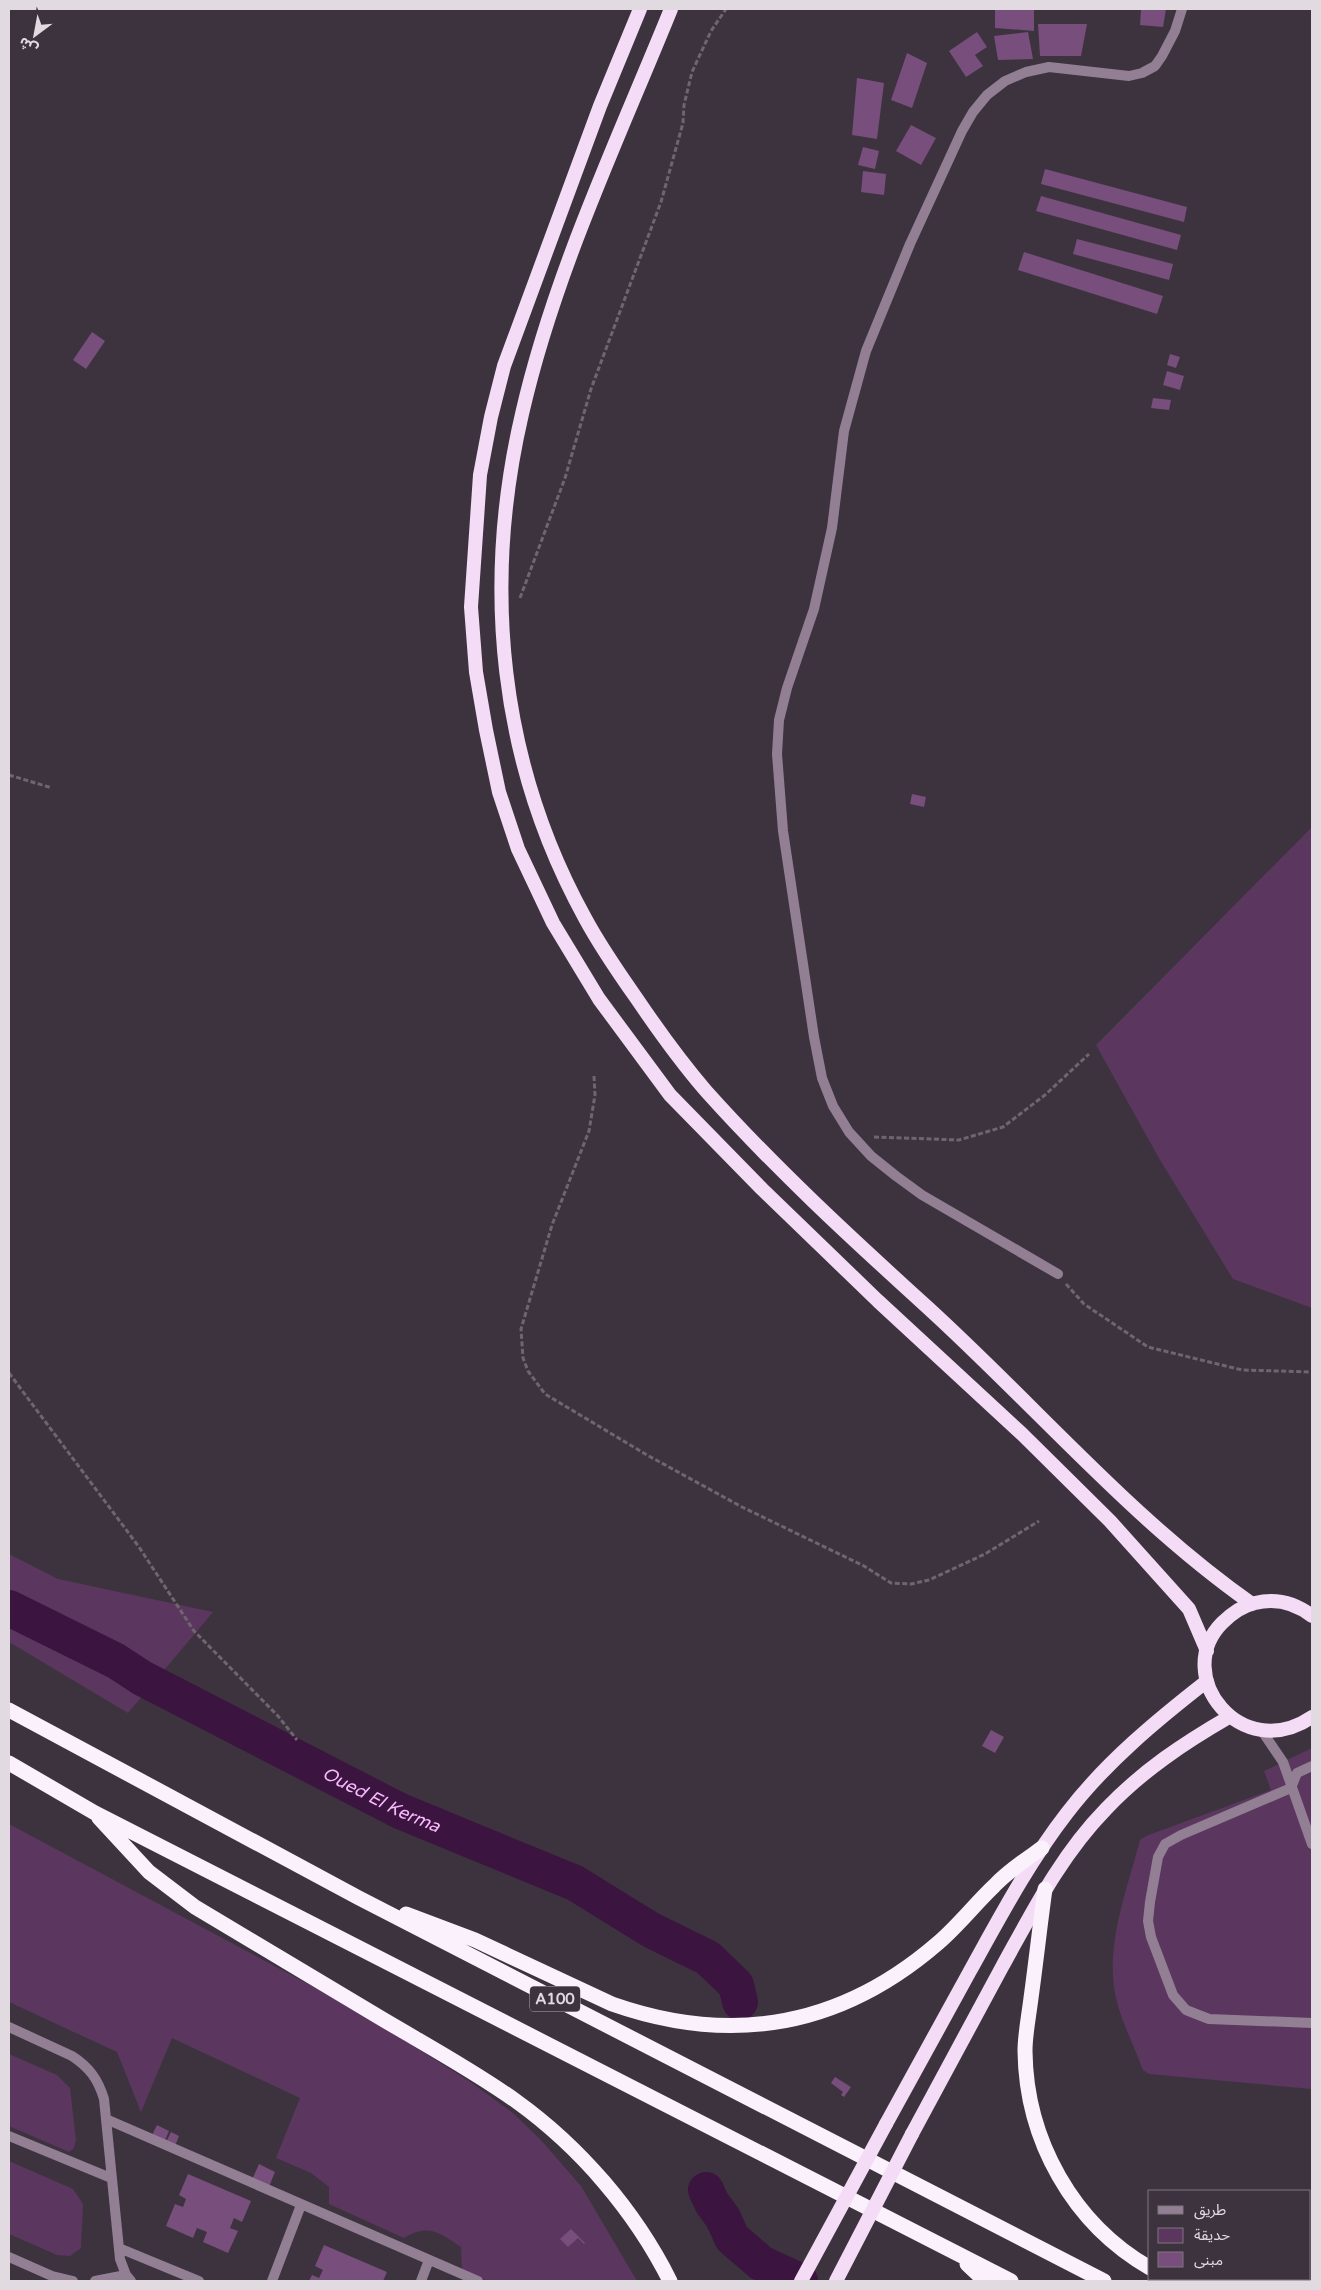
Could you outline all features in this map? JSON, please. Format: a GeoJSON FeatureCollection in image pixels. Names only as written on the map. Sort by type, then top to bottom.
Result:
{"type":"FeatureCollection","features":[{"type":"Feature","properties":{"kind":"highway"},"geometry":{"type":"LineString","coordinates":[[640,9],[600,106],[504,366],[491,417],[480,475],[471,607],[476,672],[486,730],[500,792],[518,849],[553,923],[599,999],[670,1095],[762,1189],[878,1301],[1022,1434],[1110,1521],[1190,1609],[1207,1651]]}},
{"type":"Feature","properties":{"kind":"highway"},"geometry":{"type":"LineString","coordinates":[[671,9],[581,229],[558,292],[523,410],[512,464],[505,513],[500,602],[502,651],[518,746],[550,842],[582,913],[608,957],[664,1040],[704,1088],[822,1210],[931,1311],[1118,1492],[1216,1578],[1252,1604]]}},
{"type":"Feature","properties":{"kind":"highway"},"geometry":{"type":"LineString","coordinates":[[1312,1616],[1292,1604],[1279,1601],[1252,1604],[1240,1609],[1219,1626],[1207,1651],[1205,1666],[1207,1681],[1215,1701],[1230,1717],[1245,1726],[1262,1731],[1290,1729],[1312,1717]]}},
{"type":"Feature","properties":{"kind":"highway"},"geometry":{"type":"LineString","coordinates":[[801,2281],[1006,1904],[1042,1848],[1068,1812],[1111,1764],[1158,1720],[1207,1681]]}},
{"type":"Feature","properties":{"kind":"highway","name":"A100"},"geometry":{"type":"LineString","coordinates":[[9,1710],[359,1898],[1104,2281]]}},
{"type":"Feature","properties":{"kind":"highway"},"geometry":{"type":"LineString","coordinates":[[836,2281],[912,2134],[1045,1889],[1083,1835],[1128,1787],[1176,1749],[1230,1717]]}},
{"type":"Feature","properties":{"kind":"highway","name":"A100"},"geometry":{"type":"LineString","coordinates":[[9,1763],[95,1813],[1011,2281]]}},
{"type":"Feature","properties":{"kind":"highway"},"geometry":{"type":"LineString","coordinates":[[95,1813],[124,1847],[149,1872],[194,1907],[490,2083],[543,2122],[568,2144],[612,2192],[650,2246],[670,2281]]}},
{"type":"Feature","properties":{"kind":"highway"},"geometry":{"type":"LineString","coordinates":[[359,1898],[449,1928],[612,2004],[686,2024],[741,2026],[798,2018],[852,1998],[889,1980],[940,1942],[993,1886],[1023,1860],[1042,1848]]}},
{"type":"Feature","properties":{"kind":"highway"},"geometry":{"type":"LineString","coordinates":[[1045,1889],[1025,2050],[1029,2098],[1042,2144],[1064,2187],[1094,2225],[1130,2257],[1148,2267]]}},
{"type":"Feature","properties":{"kind":"highway"},"geometry":{"type":"LineString","coordinates":[[955,2253],[985,2281]]}},
{"type":"Feature","properties":{"kind":"street"},"geometry":{"type":"LineString","coordinates":[[1058,1274],[922,1194],[870,1156],[849,1132],[833,1106],[820,1070],[783,831],[777,754],[779,720],[787,688],[809,625],[824,569],[835,505],[844,431],[866,351],[885,301],[933,189],[962,131],[973,112],[987,94],[1012,78],[1026,72],[1049,68],[1129,76],[1142,73],[1155,66],[1175,31],[1182,9]]}},
{"type":"Feature","properties":{"kind":"street"},"geometry":{"type":"LineString","coordinates":[[1262,1731],[1283,1762],[1312,1844]]}},
{"type":"Feature","properties":{"kind":"street"},"geometry":{"type":"LineString","coordinates":[[1312,1766],[1297,1773],[1291,1788],[1181,1835],[1165,1844],[1158,1857],[1148,1921],[1151,1937],[1173,1995],[1186,2010],[1209,2019],[1312,2023]]}},
{"type":"Feature","properties":{"kind":"street"},"geometry":{"type":"LineString","coordinates":[[9,2027],[72,2056],[89,2069],[101,2088],[106,2118],[119,2248],[128,2278],[95,2281]]}},
{"type":"Feature","properties":{"kind":"street"},"geometry":{"type":"LineString","coordinates":[[106,2118],[478,2281]]}},
{"type":"Feature","properties":{"kind":"street"},"geometry":{"type":"LineString","coordinates":[[9,2136],[111,2178]]}},
{"type":"Feature","properties":{"kind":"street"},"geometry":{"type":"LineString","coordinates":[[272,2281],[301,2205]]}},
{"type":"Feature","properties":{"kind":"street"},"geometry":{"type":"LineString","coordinates":[[119,2248],[199,2281]]}},
{"type":"Feature","properties":{"kind":"street"},"geometry":{"type":"LineString","coordinates":[[9,2257],[52,2276],[73,2281]]}},
{"type":"Feature","properties":{"kind":"street"},"geometry":{"type":"LineString","coordinates":[[421,2281],[429,2260]]}},
{"type":"Feature","properties":{"kind":"path"},"geometry":{"type":"LineString","coordinates":[[518,604],[565,478],[591,389],[661,202],[683,122],[684,105],[692,72],[711,31],[726,9]]}},
{"type":"Feature","properties":{"kind":"path"},"geometry":{"type":"LineString","coordinates":[[9,775],[52,788]]}},
{"type":"Feature","properties":{"kind":"path"},"geometry":{"type":"LineString","coordinates":[[849,1132],[867,1136],[958,1140],[1003,1127],[1045,1095],[1089,1054]]}},
{"type":"Feature","properties":{"kind":"path"},"geometry":{"type":"LineString","coordinates":[[594,1076],[595,1095],[589,1131],[552,1226],[521,1329],[523,1358],[532,1377],[545,1394],[647,1455],[742,1507],[864,1566],[891,1583],[911,1584],[929,1580],[985,1554],[1039,1522]]}},
{"type":"Feature","properties":{"kind":"path"},"geometry":{"type":"LineString","coordinates":[[1058,1274],[1084,1304],[1148,1347],[1242,1370],[1312,1372]]}},
{"type":"Feature","properties":{"kind":"path"},"geometry":{"type":"LineString","coordinates":[[9,1373],[139,1547],[194,1631],[278,1716],[297,1740]]}},
{"type":"Feature","properties":{"kind":"green space"},"geometry":{"type":"Polygon","coordinates":[[[1312,827],[1312,1308],[1233,1279],[1160,1160],[1096,1045],[1312,827]]]}},
{"type":"Feature","properties":{"kind":"green space"},"geometry":{"type":"Polygon","coordinates":[[[9,1554],[58,1579],[213,1612],[128,1713],[9,1642],[9,1554]]]}},
{"type":"Feature","properties":{"kind":"green space"},"geometry":{"type":"Polygon","coordinates":[[[1312,1748],[1312,2089],[1149,2074],[1143,2070],[1126,2028],[1117,2002],[1113,1982],[1113,1962],[1118,1920],[1140,1840],[1146,1836],[1271,1790],[1264,1771],[1312,1748]]]}},
{"type":"Feature","properties":{"kind":"green space"},"geometry":{"type":"Polygon","coordinates":[[[9,1824],[353,2008],[472,2083],[514,2114],[540,2139],[581,2186],[637,2281],[488,2281],[462,2270],[461,2247],[440,2234],[420,2231],[404,2238],[329,2204],[329,2187],[311,2173],[276,2158],[300,2098],[172,2038],[141,2112],[117,2052],[9,2002],[9,1824]]]}},
{"type":"Feature","properties":{"kind":"green space"},"geometry":{"type":"Polygon","coordinates":[[[9,2054],[57,2075],[70,2088],[76,2140],[74,2148],[69,2152],[9,2126],[9,2054]]]}},
{"type":"Feature","properties":{"kind":"green space"},"geometry":{"type":"Polygon","coordinates":[[[9,2161],[73,2189],[83,2204],[81,2248],[70,2256],[57,2255],[9,2234],[9,2161]]]}},
{"type":"Feature","properties":{"kind":"building"},"geometry":{"type":"Polygon","coordinates":[[[995,9],[1034,9],[1034,31],[995,28],[995,9]]]}},
{"type":"Feature","properties":{"kind":"building"},"geometry":{"type":"Polygon","coordinates":[[[1141,9],[1166,9],[1163,27],[1140,25],[1141,9]]]}},
{"type":"Feature","properties":{"kind":"building"},"geometry":{"type":"Polygon","coordinates":[[[1038,24],[1087,24],[1081,56],[1040,56],[1038,24]]]}},
{"type":"Feature","properties":{"kind":"building"},"geometry":{"type":"Polygon","coordinates":[[[977,32],[987,47],[975,55],[983,66],[966,77],[949,51],[977,32]]]}},
{"type":"Feature","properties":{"kind":"building"},"geometry":{"type":"Polygon","coordinates":[[[1028,32],[1033,59],[998,60],[994,36],[1028,32]]]}},
{"type":"Feature","properties":{"kind":"building"},"geometry":{"type":"Polygon","coordinates":[[[907,53],[927,63],[912,108],[891,100],[907,53]]]}},
{"type":"Feature","properties":{"kind":"building"},"geometry":{"type":"Polygon","coordinates":[[[857,78],[884,83],[877,139],[852,135],[857,78]]]}},
{"type":"Feature","properties":{"kind":"building"},"geometry":{"type":"Polygon","coordinates":[[[911,125],[936,138],[921,165],[896,151],[911,125]]]}},
{"type":"Feature","properties":{"kind":"building"},"geometry":{"type":"Polygon","coordinates":[[[863,147],[879,151],[875,169],[858,165],[863,147]]]}},
{"type":"Feature","properties":{"kind":"building"},"geometry":{"type":"Polygon","coordinates":[[[1045,169],[1187,207],[1184,222],[1041,184],[1045,169]]]}},
{"type":"Feature","properties":{"kind":"building"},"geometry":{"type":"Polygon","coordinates":[[[863,171],[886,174],[884,195],[861,192],[863,171]]]}},
{"type":"Feature","properties":{"kind":"building"},"geometry":{"type":"Polygon","coordinates":[[[1041,196],[1181,235],[1177,250],[1036,211],[1041,196]]]}},
{"type":"Feature","properties":{"kind":"building"},"geometry":{"type":"Polygon","coordinates":[[[1077,239],[1173,264],[1169,280],[1073,254],[1077,239]]]}},
{"type":"Feature","properties":{"kind":"building"},"geometry":{"type":"Polygon","coordinates":[[[1024,252],[1163,296],[1157,314],[1018,270],[1024,252]]]}},
{"type":"Feature","properties":{"kind":"building"},"geometry":{"type":"Polygon","coordinates":[[[92,332],[105,341],[86,369],[73,360],[92,332]]]}},
{"type":"Feature","properties":{"kind":"building"},"geometry":{"type":"Polygon","coordinates":[[[1170,354],[1180,357],[1176,368],[1167,365],[1170,354]]]}},
{"type":"Feature","properties":{"kind":"building"},"geometry":{"type":"Polygon","coordinates":[[[1167,371],[1184,376],[1180,390],[1163,385],[1167,371]]]}},
{"type":"Feature","properties":{"kind":"building"},"geometry":{"type":"Polygon","coordinates":[[[1153,398],[1171,400],[1169,410],[1151,408],[1153,398]]]}},
{"type":"Feature","properties":{"kind":"building"},"geometry":{"type":"Polygon","coordinates":[[[912,794],[926,797],[924,807],[910,804],[912,794]]]}},
{"type":"Feature","properties":{"kind":"building"},"geometry":{"type":"Polygon","coordinates":[[[991,1730],[1004,1737],[995,1753],[982,1746],[991,1730]]]}},
{"type":"Feature","properties":{"kind":"building"},"geometry":{"type":"Polygon","coordinates":[[[835,2077],[851,2087],[844,2097],[841,2095],[843,2092],[831,2083],[835,2077]]]}},
{"type":"Feature","properties":{"kind":"building"},"geometry":{"type":"Polygon","coordinates":[[[157,2125],[169,2131],[164,2143],[151,2137],[157,2125]]]}},
{"type":"Feature","properties":{"kind":"building"},"geometry":{"type":"Polygon","coordinates":[[[171,2132],[179,2136],[175,2146],[166,2142],[171,2132]]]}},
{"type":"Feature","properties":{"kind":"building"},"geometry":{"type":"Polygon","coordinates":[[[259,2164],[275,2172],[268,2189],[251,2182],[259,2164]]]}},
{"type":"Feature","properties":{"kind":"building"},"geometry":{"type":"Polygon","coordinates":[[[188,2174],[251,2201],[242,2222],[234,2218],[230,2228],[238,2231],[228,2253],[203,2242],[207,2232],[197,2228],[193,2238],[166,2226],[175,2204],[183,2207],[186,2199],[179,2195],[188,2174]]]}},
{"type":"Feature","properties":{"kind":"building"},"geometry":{"type":"Polygon","coordinates":[[[571,2229],[584,2244],[578,2238],[568,2247],[560,2239],[571,2229]]]}},
{"type":"Feature","properties":{"kind":"building"},"geometry":{"type":"Polygon","coordinates":[[[324,2245],[387,2272],[383,2281],[309,2281],[312,2275],[319,2278],[323,2270],[315,2266],[324,2245]]]}},
{"type":"Feature","properties":{"kind":"waterway","name":"Oued El Kerma"},"geometry":{"type":"LineString","coordinates":[[9,1608],[116,1661],[142,1678],[400,1811],[575,1883],[651,1930],[708,1958],[736,1985],[740,2002]]}},
{"type":"Feature","properties":{"kind":"waterway","name":"Oued El Kerma"},"geometry":{"type":"LineString","coordinates":[[706,2190],[712,2203],[723,2218],[732,2238],[761,2263],[800,2281]]}}]}
